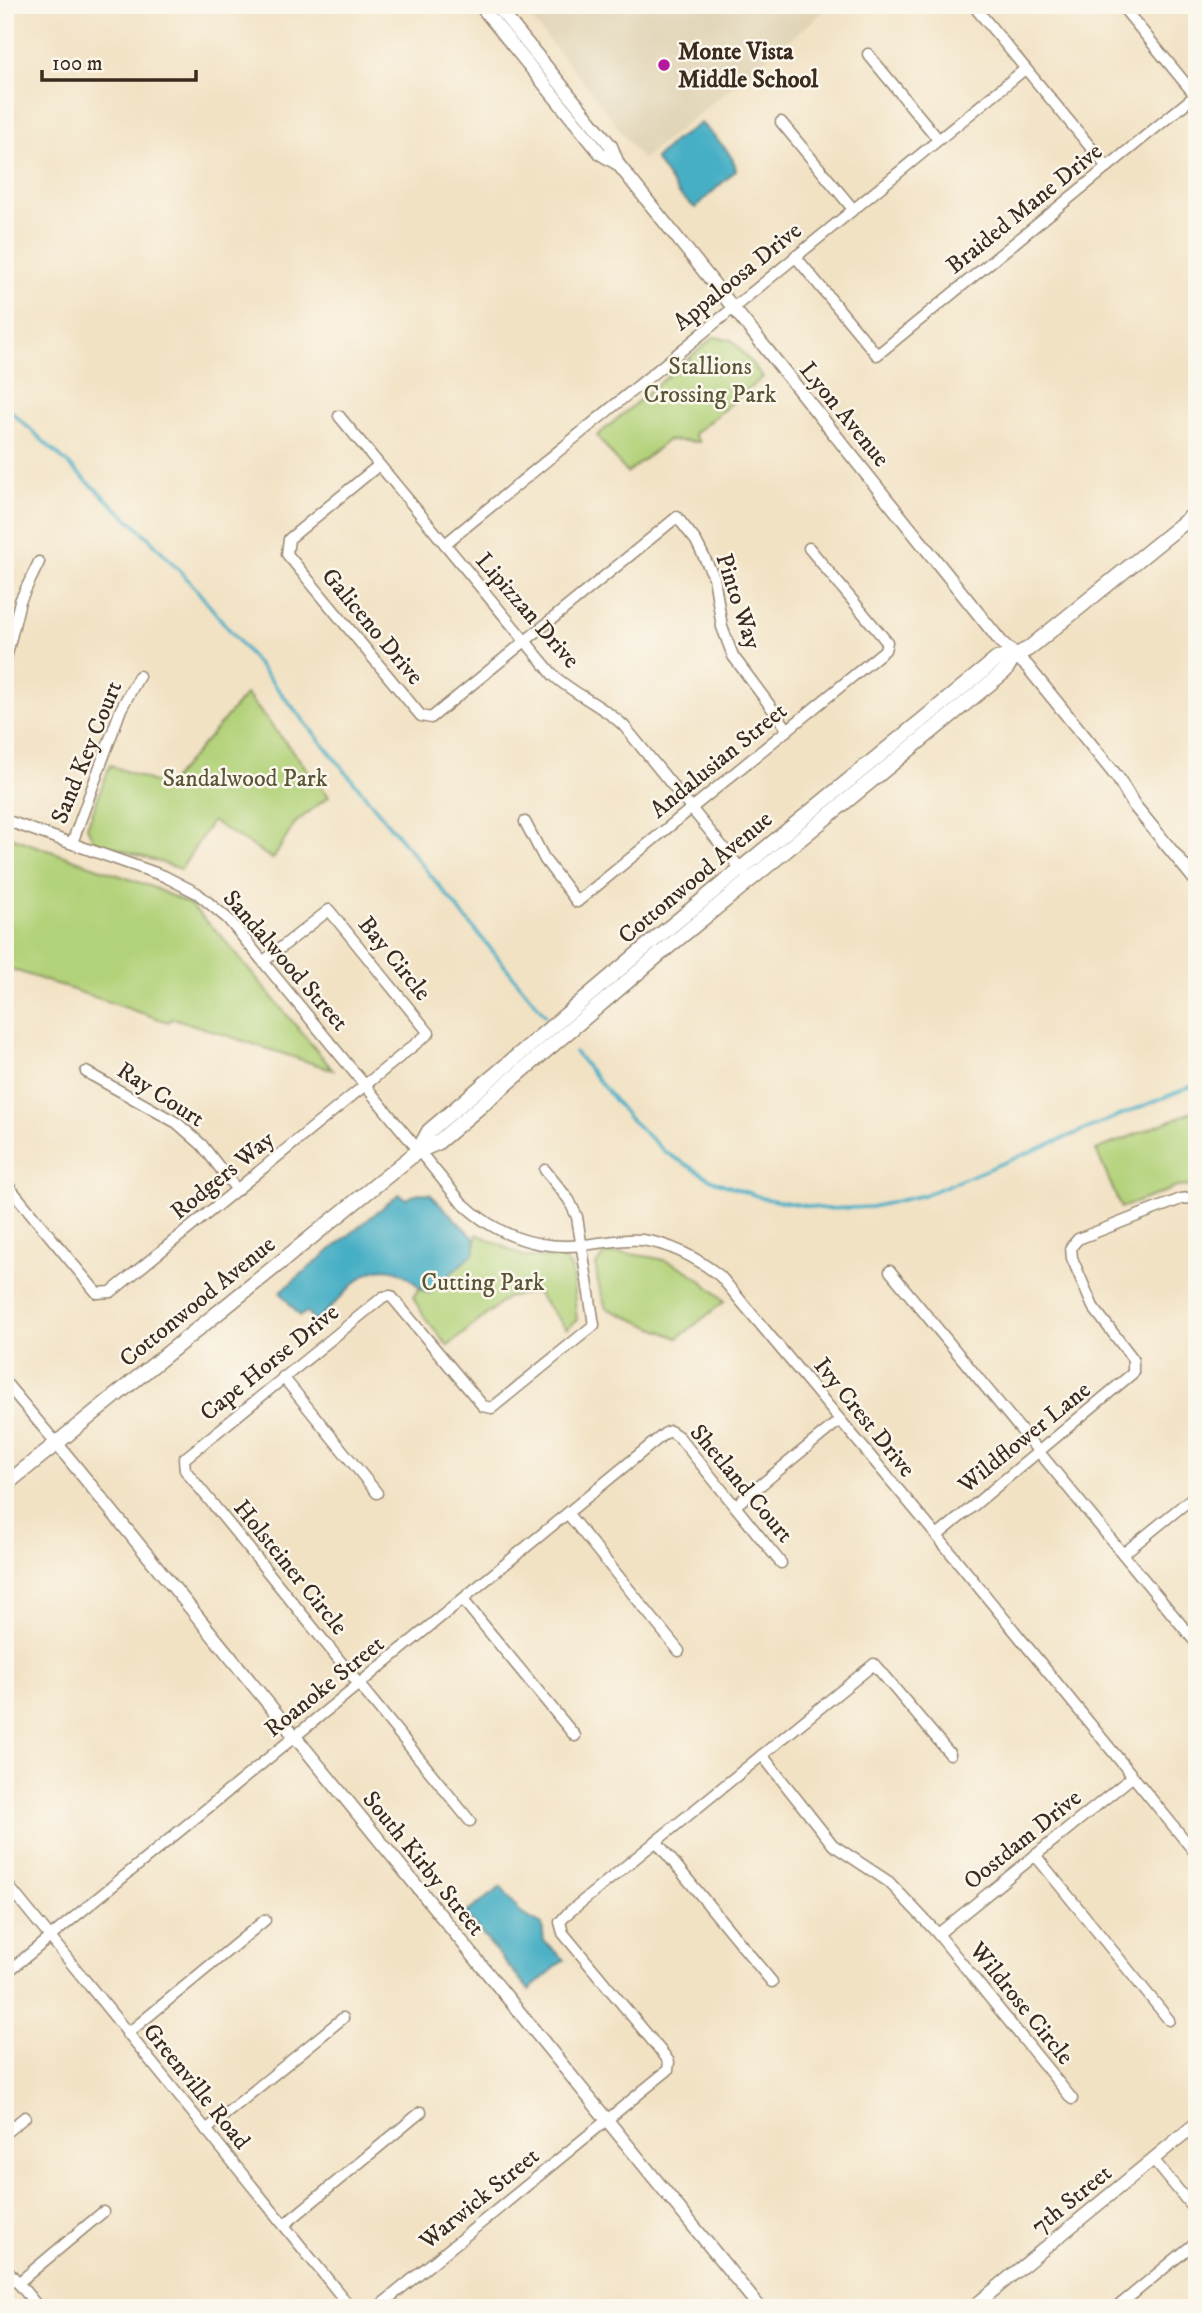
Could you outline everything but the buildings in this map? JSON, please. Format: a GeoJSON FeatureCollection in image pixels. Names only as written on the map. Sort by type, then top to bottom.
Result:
{"type":"FeatureCollection","features":[{"type":"Feature","properties":{"kind":"main road","name":"Cottonwood Avenue"},"geometry":{"type":"LineString","coordinates":[[5,1486],[418,1150],[429,1131],[746,875],[1005,671],[1014,656],[1028,649],[1197,512]]}},
{"type":"Feature","properties":{"kind":"street","name":"Lyon Avenue"},"geometry":{"type":"LineString","coordinates":[[480,5],[601,154],[618,164]]}},
{"type":"Feature","properties":{"kind":"street","name":"Lyon Avenue"},"geometry":{"type":"LineString","coordinates":[[496,5],[611,146],[618,164],[1014,656],[1027,666],[1118,778],[1134,805],[1197,882]]}},
{"type":"Feature","properties":{"kind":"street"},"geometry":{"type":"LineString","coordinates":[[973,5],[1107,167]]}},
{"type":"Feature","properties":{"kind":"street"},"geometry":{"type":"LineString","coordinates":[[1121,5],[1196,94]]}},
{"type":"Feature","properties":{"kind":"street"},"geometry":{"type":"LineString","coordinates":[[868,54],[938,139]]}},
{"type":"Feature","properties":{"kind":"street","name":"Appaloosa Drive"},"geometry":{"type":"LineString","coordinates":[[445,544],[1025,69]]}},
{"type":"Feature","properties":{"kind":"street","name":"Braided Mane Drive"},"geometry":{"type":"LineString","coordinates":[[794,256],[877,355],[1196,94]]}},
{"type":"Feature","properties":{"kind":"street"},"geometry":{"type":"LineString","coordinates":[[781,122],[853,209]]}},
{"type":"Feature","properties":{"kind":"street","name":"Lipizzan Drive"},"geometry":{"type":"LineString","coordinates":[[339,416],[524,642],[566,687],[600,706],[624,726],[746,875]]}},
{"type":"Feature","properties":{"kind":"street","name":"Galiceno Drive"},"geometry":{"type":"LineString","coordinates":[[379,465],[289,539],[287,554],[421,716],[431,718],[524,642]]}},
{"type":"Feature","properties":{"kind":"street","name":"Pinto Way"},"geometry":{"type":"LineString","coordinates":[[524,642],[677,517],[696,541],[714,577],[722,627],[733,656],[788,730]]}},
{"type":"Feature","properties":{"kind":"street","name":"Andalusian Street"},"geometry":{"type":"LineString","coordinates":[[525,822],[545,860],[578,902],[886,650],[887,642],[809,548]]}},
{"type":"Feature","properties":{"kind":"street"},"geometry":{"type":"LineString","coordinates":[[5,662],[20,601],[39,562]]}},
{"type":"Feature","properties":{"kind":"street","name":"Sand Key Court"},"geometry":{"type":"LineString","coordinates":[[72,843],[121,709],[139,677]]}},
{"type":"Feature","properties":{"kind":"street","name":"Sandalwood Street"},"geometry":{"type":"LineString","coordinates":[[5,820],[164,876],[197,893],[228,919],[418,1150]]}},
{"type":"Feature","properties":{"kind":"street","name":"Bay Circle"},"geometry":{"type":"LineString","coordinates":[[264,961],[329,910],[429,1033],[365,1085]]}},
{"type":"Feature","properties":{"kind":"street","name":"Ray Court"},"geometry":{"type":"LineString","coordinates":[[86,1072],[189,1132],[237,1190]]}},
{"type":"Feature","properties":{"kind":"street","name":"Rodgers Way"},"geometry":{"type":"LineString","coordinates":[[5,1182],[97,1293],[104,1294],[111,1292],[365,1085]]}},
{"type":"Feature","properties":{"kind":"street","name":"Ivy Crest Drive"},"geometry":{"type":"LineString","coordinates":[[418,1150],[476,1216],[514,1238],[557,1247],[643,1240],[682,1251],[703,1262],[720,1276],[937,1536],[1197,1855]]}},
{"type":"Feature","properties":{"kind":"street"},"geometry":{"type":"LineString","coordinates":[[545,1170],[574,1208],[582,1246]]}},
{"type":"Feature","properties":{"kind":"street","name":"Wildflower Lane"},"geometry":{"type":"LineString","coordinates":[[937,1536],[1130,1378],[1134,1369],[1133,1359],[1093,1307],[1072,1258],[1071,1247],[1078,1239],[1181,1199],[1197,1197]]}},
{"type":"Feature","properties":{"kind":"street","name":"Cape Horse Drive"},"geometry":{"type":"LineString","coordinates":[[185,1470],[184,1459],[383,1297],[391,1296],[483,1406],[492,1408],[594,1325],[582,1246]]}},
{"type":"Feature","properties":{"kind":"street"},"geometry":{"type":"LineString","coordinates":[[890,1271],[1197,1644]]}},
{"type":"Feature","properties":{"kind":"street"},"geometry":{"type":"LineString","coordinates":[[283,1377],[377,1493]]}},
{"type":"Feature","properties":{"kind":"street"},"geometry":{"type":"LineString","coordinates":[[5,1382],[57,1444]]}},
{"type":"Feature","properties":{"kind":"street"},"geometry":{"type":"LineString","coordinates":[[735,1506],[840,1420]]}},
{"type":"Feature","properties":{"kind":"street","name":"Shetland Court"},"geometry":{"type":"LineString","coordinates":[[670,1432],[679,1437],[781,1563]]}},
{"type":"Feature","properties":{"kind":"street","name":"Roanoke Street"},"geometry":{"type":"LineString","coordinates":[[5,1974],[664,1434],[670,1432]]}},
{"type":"Feature","properties":{"kind":"street","name":"South Kirby Street"},"geometry":{"type":"LineString","coordinates":[[57,1444],[760,2308]]}},
{"type":"Feature","properties":{"kind":"street","name":"Holsteiner Circle"},"geometry":{"type":"LineString","coordinates":[[185,1470],[471,1821]]}},
{"type":"Feature","properties":{"kind":"street"},"geometry":{"type":"LineString","coordinates":[[1123,1554],[1197,1494]]}},
{"type":"Feature","properties":{"kind":"street"},"geometry":{"type":"LineString","coordinates":[[568,1514],[679,1651]]}},
{"type":"Feature","properties":{"kind":"street"},"geometry":{"type":"LineString","coordinates":[[464,1600],[575,1736]]}},
{"type":"Feature","properties":{"kind":"street"},"geometry":{"type":"LineString","coordinates":[[772,1982],[656,1841],[874,1664],[950,1754]]}},
{"type":"Feature","properties":{"kind":"street","name":"Wildrose Circle"},"geometry":{"type":"LineString","coordinates":[[762,1755],[833,1845],[889,1882],[939,1934],[1072,2099]]}},
{"type":"Feature","properties":{"kind":"street","name":"Oostdam Drive"},"geometry":{"type":"LineString","coordinates":[[939,1934],[1132,1777]]}},
{"type":"Feature","properties":{"kind":"street","name":"Warwick Street"},"geometry":{"type":"LineString","coordinates":[[377,2308],[668,2070],[669,2062],[563,1933],[560,1922],[656,1841]]}},
{"type":"Feature","properties":{"kind":"street"},"geometry":{"type":"LineString","coordinates":[[1035,1855],[1170,2020]]}},
{"type":"Feature","properties":{"kind":"street","name":"Greenville Road"},"geometry":{"type":"LineString","coordinates":[[10,1889],[351,2308]]}},
{"type":"Feature","properties":{"kind":"street"},"geometry":{"type":"LineString","coordinates":[[127,2034],[265,1920]]}},
{"type":"Feature","properties":{"kind":"street"},"geometry":{"type":"LineString","coordinates":[[206,2130],[342,2018]]}},
{"type":"Feature","properties":{"kind":"street"},"geometry":{"type":"LineString","coordinates":[[284,2225],[421,2112]]}},
{"type":"Feature","properties":{"kind":"street"},"geometry":{"type":"LineString","coordinates":[[5,2133],[25,2117]]}},
{"type":"Feature","properties":{"kind":"street","name":"7th Street"},"geometry":{"type":"LineString","coordinates":[[972,2308],[1197,2123]]}},
{"type":"Feature","properties":{"kind":"street"},"geometry":{"type":"LineString","coordinates":[[1153,2159],[1197,2213]]}},
{"type":"Feature","properties":{"kind":"street"},"geometry":{"type":"LineString","coordinates":[[18,2283],[103,2212]]}},
{"type":"Feature","properties":{"kind":"street"},"geometry":{"type":"LineString","coordinates":[[1116,2308],[1197,2241]]}},
{"type":"Feature","properties":{"kind":"street"},"geometry":{"type":"LineString","coordinates":[[5,2267],[39,2308]]}},
{"type":"Feature","properties":{"kind":"shaded area","name":"Monte Vista Middle School"},"geometry":{"type":"Polygon","coordinates":[[[519,5],[832,5],[642,160],[587,86],[519,5]]]}},
{"type":"Feature","properties":{"kind":"green space","name":"Stallions Crossing Park"},"geometry":{"type":"Polygon","coordinates":[[[714,337],[732,340],[763,377],[694,434],[699,442],[668,440],[627,473],[597,436],[714,337]]]}},
{"type":"Feature","properties":{"kind":"green space","name":"Sandalwood Park"},"geometry":{"type":"Polygon","coordinates":[[[246,694],[329,796],[295,823],[273,859],[212,821],[181,869],[94,841],[87,827],[110,765],[166,787],[246,694]]]}},
{"type":"Feature","properties":{"kind":"green space"},"geometry":{"type":"Polygon","coordinates":[[[5,835],[152,887],[189,904],[221,936],[333,1070],[173,1018],[168,1022],[5,967],[5,835]]]}},
{"type":"Feature","properties":{"kind":"green space"},"geometry":{"type":"Polygon","coordinates":[[[1197,1110],[1197,1186],[1177,1187],[1121,1208],[1096,1150],[1197,1110]]]}},
{"type":"Feature","properties":{"kind":"green space","name":"Cutting Park"},"geometry":{"type":"Polygon","coordinates":[[[477,1234],[525,1257],[563,1259],[571,1267],[577,1320],[567,1329],[536,1292],[508,1297],[448,1346],[427,1321],[413,1297],[419,1289],[429,1292],[476,1244],[477,1234]]]}},
{"type":"Feature","properties":{"kind":"green space","name":"Cutting Park"},"geometry":{"type":"Polygon","coordinates":[[[617,1253],[665,1260],[687,1270],[725,1301],[678,1338],[606,1308],[598,1283],[596,1265],[604,1255],[617,1253]]]}},
{"type":"Feature","properties":{"kind":"water"},"geometry":{"type":"Polygon","coordinates":[[[701,123],[727,151],[736,170],[695,208],[679,194],[655,159],[674,141],[701,123]]]}},
{"type":"Feature","properties":{"kind":"water"},"geometry":{"type":"Polygon","coordinates":[[[419,1193],[430,1194],[475,1239],[475,1252],[429,1293],[402,1273],[387,1269],[378,1270],[362,1277],[315,1321],[307,1312],[300,1316],[280,1292],[399,1194],[406,1199],[419,1193]]]}},
{"type":"Feature","properties":{"kind":"water"},"geometry":{"type":"Polygon","coordinates":[[[501,1887],[522,1914],[542,1925],[544,1941],[564,1960],[529,1990],[465,1914],[501,1887]]]}},
{"type":"Feature","properties":{"kind":"waterway"},"geometry":{"type":"LineString","coordinates":[[5,406],[150,539],[191,583],[545,1015]]}},
{"type":"Feature","properties":{"kind":"waterway"},"geometry":{"type":"LineString","coordinates":[[575,1052],[629,1118],[665,1152],[714,1181],[766,1199],[826,1209],[871,1207],[924,1195],[1197,1084]]}},
{"type":"Feature","properties":{"kind":"place","name":"Monte Vista Middle School"},"geometry":{"type":"Point","coordinates":[664,65]}}]}
